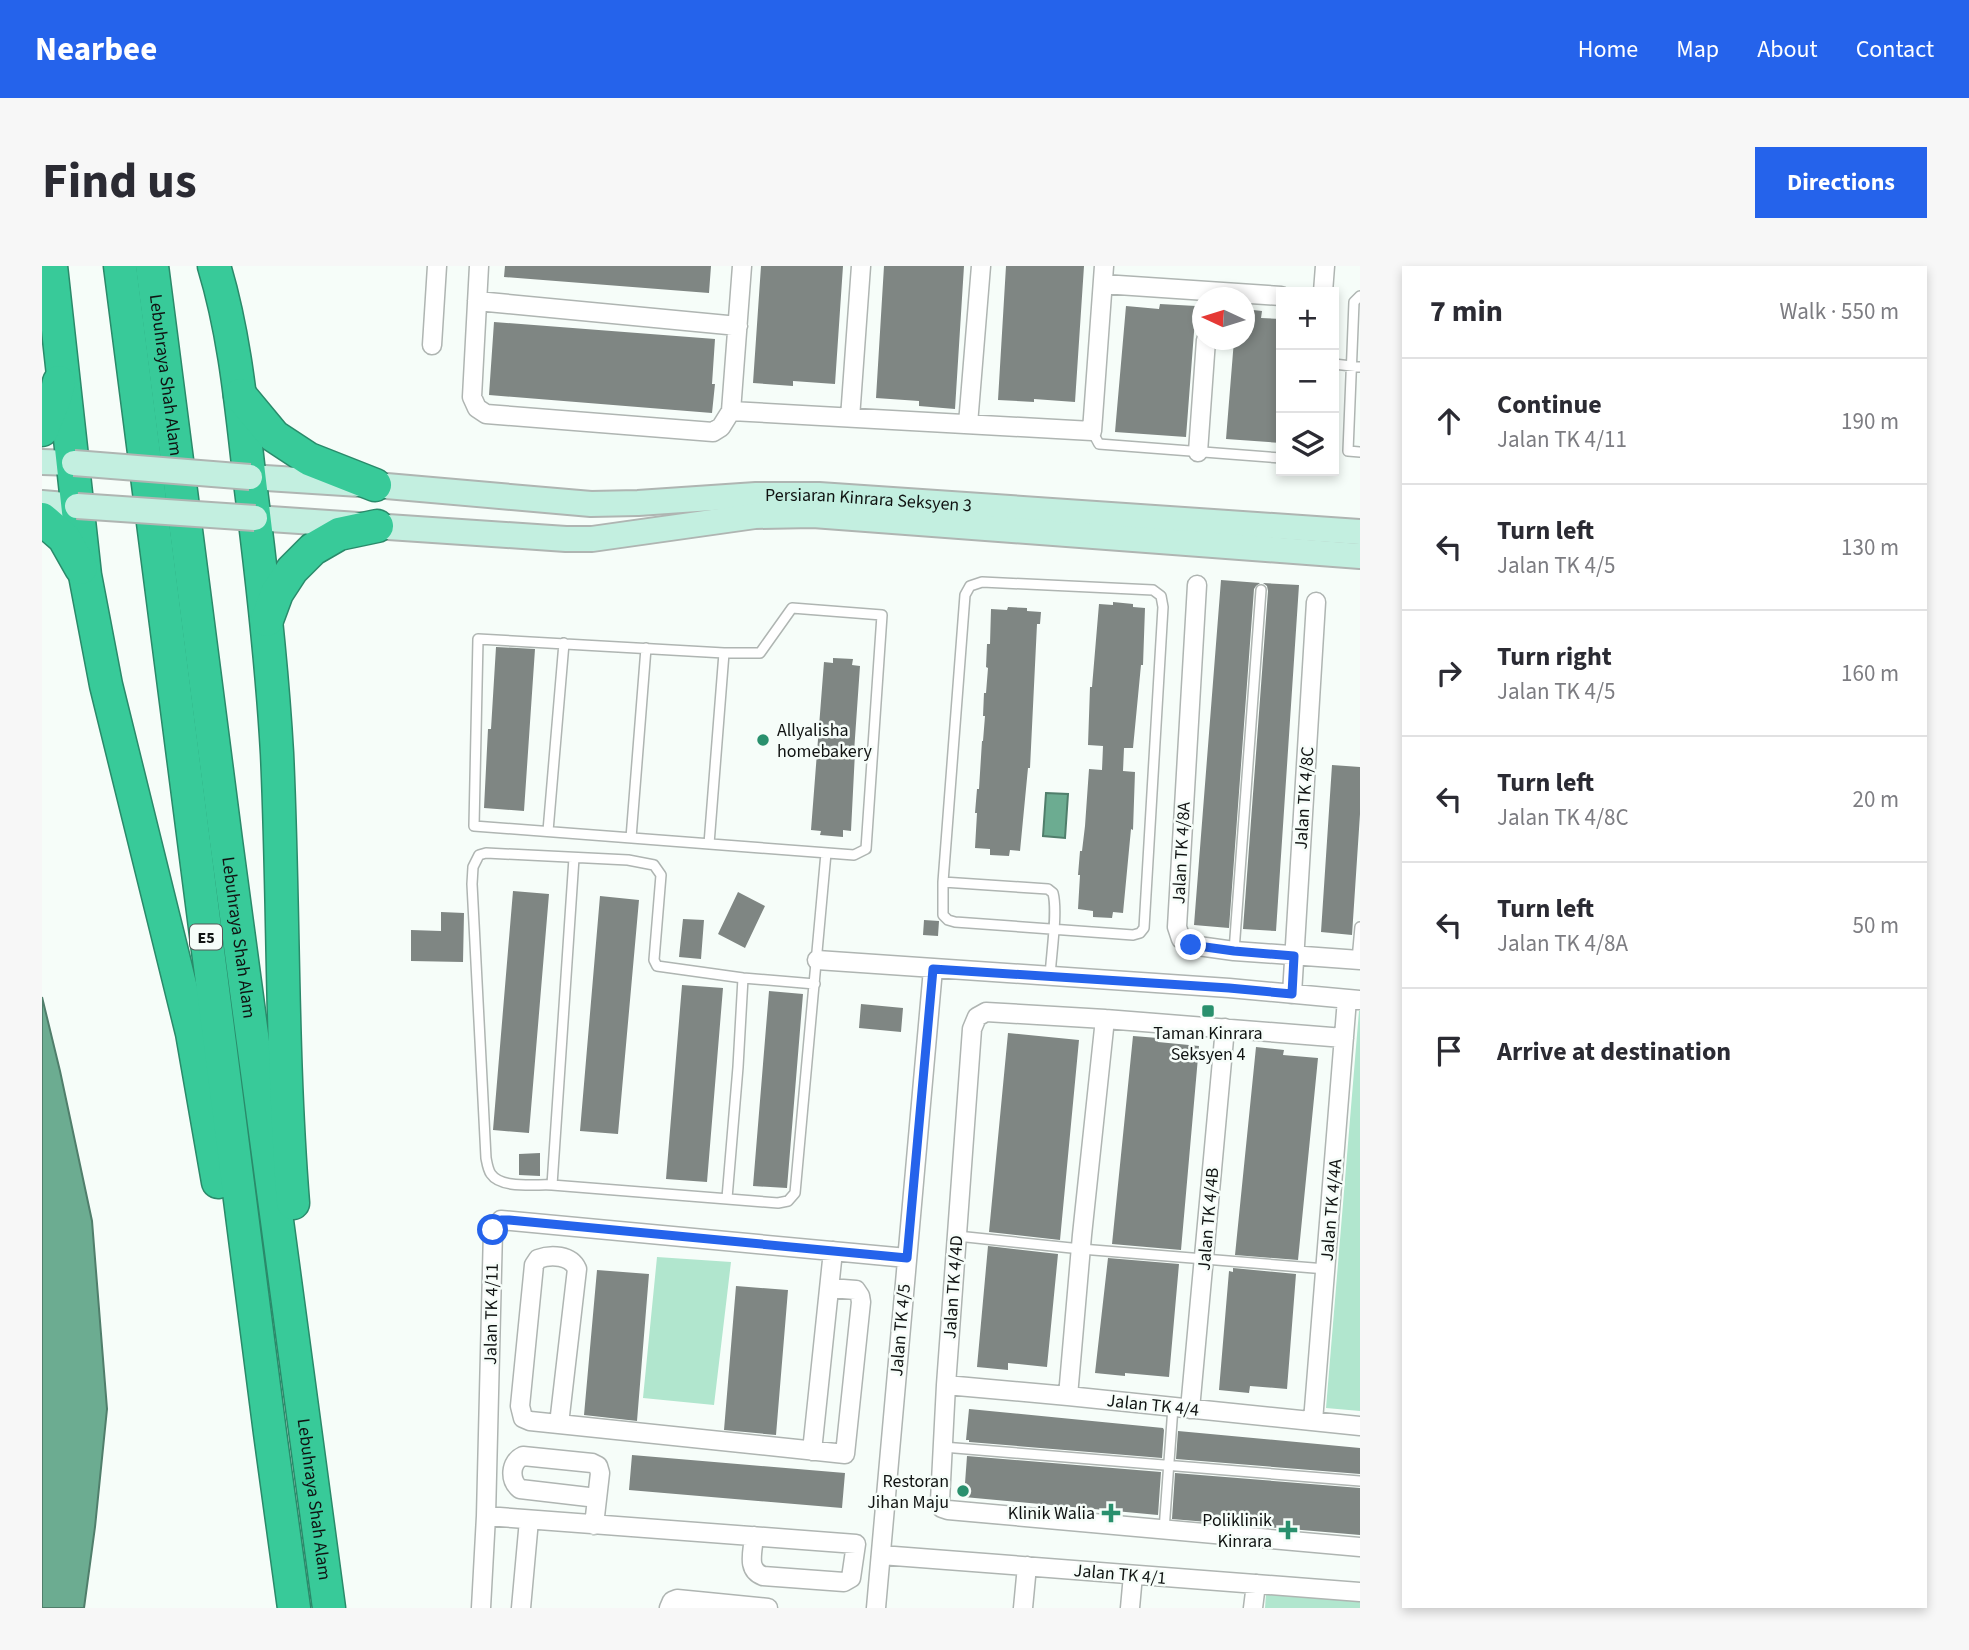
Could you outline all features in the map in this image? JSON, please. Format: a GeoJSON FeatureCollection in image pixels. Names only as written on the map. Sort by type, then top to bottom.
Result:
{"type":"FeatureCollection","features":[{"type":"Feature","properties":{"kind":"highway"},"geometry":{"type":"LineString","coordinates":[[51,266],[85,575],[106,684],[192,1033],[238,1285],[270,1433]]}},
{"type":"Feature","properties":{"kind":"highway","name":"Lebuhraya Shah Alam"},"geometry":{"type":"LineString","coordinates":[[120,266],[294,1608]]}},
{"type":"Feature","properties":{"kind":"highway","name":"Lebuhraya Shah Alam"},"geometry":{"type":"LineString","coordinates":[[152,266],[329,1608]]}},
{"type":"Feature","properties":{"kind":"highway"},"geometry":{"type":"LineString","coordinates":[[214,266],[223,295],[240,395],[267,620],[277,753],[292,1182],[323,1570]]}},
{"type":"Feature","properties":{"kind":"highway"},"geometry":{"type":"LineString","coordinates":[[42,430],[62,373]]}},
{"type":"Feature","properties":{"kind":"highway"},"geometry":{"type":"LineString","coordinates":[[240,395],[274,436],[309,459],[375,485]]}},
{"type":"Feature","properties":{"kind":"highway"},"geometry":{"type":"LineString","coordinates":[[42,519],[64,538],[85,575]]}},
{"type":"Feature","properties":{"kind":"highway"},"geometry":{"type":"LineString","coordinates":[[267,620],[276,593],[292,569],[313,549],[339,534],[377,526]]}},
{"type":"Feature","properties":{"kind":"main road","name":"Persiaran Kinrara Seksyen 3"},"geometry":{"type":"LineString","coordinates":[[42,462],[375,485],[592,504],[756,495],[819,495],[1360,532]]}},
{"type":"Feature","properties":{"kind":"main road","name":"Persiaran Kinrara Seksyen 3"},"geometry":{"type":"LineString","coordinates":[[42,503],[566,539],[592,539],[755,516],[813,515],[1360,556]]}},
{"type":"Feature","properties":{"kind":"street"},"geometry":{"type":"LineString","coordinates":[[432,345],[437,266]]}},
{"type":"Feature","properties":{"kind":"street"},"geometry":{"type":"LineString","coordinates":[[479,266],[472,397],[477,408],[486,414],[713,432],[721,427],[732,411],[742,266]]}},
{"type":"Feature","properties":{"kind":"street"},"geometry":{"type":"LineString","coordinates":[[850,418],[862,266]]}},
{"type":"Feature","properties":{"kind":"street"},"geometry":{"type":"LineString","coordinates":[[968,424],[981,266]]}},
{"type":"Feature","properties":{"kind":"street"},"geometry":{"type":"LineString","coordinates":[[1323,287],[1325,266]]}},
{"type":"Feature","properties":{"kind":"street"},"geometry":{"type":"LineString","coordinates":[[732,411],[1092,431],[1104,275],[1192,291]]}},
{"type":"Feature","properties":{"kind":"street"},"geometry":{"type":"LineString","coordinates":[[1255,295],[1276,296]]}},
{"type":"Feature","properties":{"kind":"street"},"geometry":{"type":"LineString","coordinates":[[477,301],[738,326]]}},
{"type":"Feature","properties":{"kind":"street"},"geometry":{"type":"LineString","coordinates":[[1198,452],[1205,350]]}},
{"type":"Feature","properties":{"kind":"street","name":"Jalan TK 4/8A"},"geometry":{"type":"LineString","coordinates":[[1197,585],[1177,927],[1181,939],[1191,945],[1234,951],[1358,960]]}},
{"type":"Feature","properties":{"kind":"street","name":"Jalan TK 4/8C"},"geometry":{"type":"LineString","coordinates":[[1292,994],[1316,602]]}},
{"type":"Feature","properties":{"kind":"street"},"geometry":{"type":"LineString","coordinates":[[817,960],[1354,999]]}},
{"type":"Feature","properties":{"kind":"street","name":"Jalan TK 4/5"},"geometry":{"type":"LineString","coordinates":[[876,1608],[933,969]]}},
{"type":"Feature","properties":{"kind":"street","name":"Jalan TK 4/4A"},"geometry":{"type":"LineString","coordinates":[[1313,1421],[1344,1038],[1354,999]]}},
{"type":"Feature","properties":{"kind":"street","name":"Jalan TK 4/4D"},"geometry":{"type":"LineString","coordinates":[[1344,1038],[986,1012],[977,1017],[972,1029],[940,1502],[942,1508],[948,1510],[1360,1547]]}},
{"type":"Feature","properties":{"kind":"street"},"geometry":{"type":"LineString","coordinates":[[1068,1396],[1105,1019]]}},
{"type":"Feature","properties":{"kind":"street","name":"Jalan TK 4/4B"},"geometry":{"type":"LineString","coordinates":[[1181,1408],[1204,1259],[1225,1028]]}},
{"type":"Feature","properties":{"kind":"street","name":"Jalan TK 4/11"},"geometry":{"type":"LineString","coordinates":[[481,1608],[493,1230],[501,1220],[907,1258]]}},
{"type":"Feature","properties":{"kind":"street"},"geometry":{"type":"LineString","coordinates":[[812,1451],[833,1251]]}},
{"type":"Feature","properties":{"kind":"street"},"geometry":{"type":"LineString","coordinates":[[559,1424],[577,1269],[569,1259],[546,1256],[538,1259],[534,1265],[520,1406],[523,1418],[530,1421],[845,1454],[861,1302],[856,1290],[830,1288]]}},
{"type":"Feature","properties":{"kind":"street","name":"Jalan TK 4/4"},"geometry":{"type":"LineString","coordinates":[[946,1385],[1360,1426]]}},
{"type":"Feature","properties":{"kind":"street"},"geometry":{"type":"LineString","coordinates":[[594,1525],[600,1472],[598,1466],[592,1462],[523,1456],[513,1465],[512,1479],[520,1489],[597,1498]]}},
{"type":"Feature","properties":{"kind":"street"},"geometry":{"type":"LineString","coordinates":[[486,1516],[594,1525],[754,1536],[856,1544],[850,1578],[844,1582],[763,1576],[756,1573],[752,1567],[754,1536]]}},
{"type":"Feature","properties":{"kind":"street"},"geometry":{"type":"LineString","coordinates":[[521,1608],[528,1520]]}},
{"type":"Feature","properties":{"kind":"street","name":"Jalan TK 4/1"},"geometry":{"type":"LineString","coordinates":[[881,1555],[1360,1592]]}},
{"type":"Feature","properties":{"kind":"street"},"geometry":{"type":"LineString","coordinates":[[1023,1608],[1027,1566]]}},
{"type":"Feature","properties":{"kind":"street"},"geometry":{"type":"LineString","coordinates":[[1130,1608],[1133,1575]]}},
{"type":"Feature","properties":{"kind":"street"},"geometry":{"type":"LineString","coordinates":[[1254,1608],[1256,1584]]}},
{"type":"Feature","properties":{"kind":"street"},"geometry":{"type":"LineString","coordinates":[[669,1608],[672,1601],[677,1599],[768,1608]]}},
{"type":"Feature","properties":{"kind":"lane"},"geometry":{"type":"LineString","coordinates":[[1360,296],[1354,302],[1356,366],[1348,451],[1360,452]]}},
{"type":"Feature","properties":{"kind":"lane"},"geometry":{"type":"LineString","coordinates":[[1092,431],[1099,444],[1276,457]]}},
{"type":"Feature","properties":{"kind":"lane"},"geometry":{"type":"LineString","coordinates":[[982,582],[1153,590],[1161,596],[1163,607],[1144,928],[1133,935],[1053,929],[955,922],[943,915],[943,881],[965,595],[971,586],[982,582]]}},
{"type":"Feature","properties":{"kind":"lane"},"geometry":{"type":"LineString","coordinates":[[1234,951],[1261,590]]}},
{"type":"Feature","properties":{"kind":"lane"},"geometry":{"type":"LineString","coordinates":[[792,608],[882,615],[866,849],[854,855],[474,826],[478,639],[564,643],[760,653],[792,608]]}},
{"type":"Feature","properties":{"kind":"lane"},"geometry":{"type":"LineString","coordinates":[[548,831],[564,643]]}},
{"type":"Feature","properties":{"kind":"lane"},"geometry":{"type":"LineString","coordinates":[[631,838],[646,648]]}},
{"type":"Feature","properties":{"kind":"lane"},"geometry":{"type":"LineString","coordinates":[[709,844],[724,653]]}},
{"type":"Feature","properties":{"kind":"lane"},"geometry":{"type":"LineString","coordinates":[[815,984],[743,978],[657,966],[654,960],[661,875],[654,865],[628,860],[486,853],[479,855],[473,867],[472,884],[486,1158],[490,1172],[497,1180],[507,1184],[552,1185],[778,1203],[788,1201],[795,1193],[815,984],[826,853]]}},
{"type":"Feature","properties":{"kind":"lane"},"geometry":{"type":"LineString","coordinates":[[552,1185],[574,858]]}},
{"type":"Feature","properties":{"kind":"lane"},"geometry":{"type":"LineString","coordinates":[[943,881],[1048,889],[1053,893],[1055,899],[1050,976]]}},
{"type":"Feature","properties":{"kind":"lane"},"geometry":{"type":"LineString","coordinates":[[1358,960],[1360,927]]}},
{"type":"Feature","properties":{"kind":"lane"},"geometry":{"type":"LineString","coordinates":[[727,1198],[743,978]]}},
{"type":"Feature","properties":{"kind":"lane"},"geometry":{"type":"LineString","coordinates":[[957,1236],[1326,1269]]}},
{"type":"Feature","properties":{"kind":"lane"},"geometry":{"type":"LineString","coordinates":[[1164,1530],[1169,1465],[1181,1408]]}},
{"type":"Feature","properties":{"kind":"lane"},"geometry":{"type":"LineString","coordinates":[[943,1447],[1360,1480]]}},
{"type":"Feature","properties":{"kind":"shaded area"},"geometry":{"type":"Polygon","coordinates":[[[1046,793],[1068,794],[1065,838],[1043,836],[1046,793]]]}},
{"type":"Feature","properties":{"kind":"shaded area"},"geometry":{"type":"Polygon","coordinates":[[[42,997],[92,1221],[107,1409],[84,1608],[42,1608],[42,997]]]}},
{"type":"Feature","properties":{"kind":"shaded area"},"geometry":{"type":"Polygon","coordinates":[[[1360,1011],[1360,1411],[1326,1408],[1360,1011]]]}},
{"type":"Feature","properties":{"kind":"shaded area"},"geometry":{"type":"Polygon","coordinates":[[[657,1257],[731,1262],[714,1405],[643,1398],[657,1257]]]}},
{"type":"Feature","properties":{"kind":"shaded area"},"geometry":{"type":"Polygon","coordinates":[[[1266,1594],[1360,1601],[1360,1608],[1265,1608],[1266,1594]]]}},
{"type":"Feature","properties":{"kind":"building"},"geometry":{"type":"Polygon","coordinates":[[[505,266],[711,266],[709,293],[504,277],[505,266]]]}},
{"type":"Feature","properties":{"kind":"building"},"geometry":{"type":"Polygon","coordinates":[[[761,266],[843,266],[835,384],[793,381],[793,386],[753,383],[761,266]]]}},
{"type":"Feature","properties":{"kind":"building"},"geometry":{"type":"Polygon","coordinates":[[[884,266],[964,266],[955,409],[919,406],[919,401],[876,398],[884,266]]]}},
{"type":"Feature","properties":{"kind":"building"},"geometry":{"type":"Polygon","coordinates":[[[1006,266],[1084,266],[1075,402],[998,400],[1006,266]]]}},
{"type":"Feature","properties":{"kind":"building"},"geometry":{"type":"Polygon","coordinates":[[[1160,304],[1192,306],[1193,350],[1186,437],[1115,432],[1126,306],[1159,309],[1160,304]]]}},
{"type":"Feature","properties":{"kind":"building"},"geometry":{"type":"Polygon","coordinates":[[[1255,310],[1262,311],[1261,318],[1276,319],[1276,443],[1226,439],[1233,350],[1255,350],[1255,310]]]}},
{"type":"Feature","properties":{"kind":"building"},"geometry":{"type":"Polygon","coordinates":[[[494,322],[715,339],[712,413],[489,395],[494,322]]]}},
{"type":"Feature","properties":{"kind":"building"},"geometry":{"type":"Polygon","coordinates":[[[1221,580],[1260,583],[1254,589],[1229,928],[1194,925],[1221,580]]]}},
{"type":"Feature","properties":{"kind":"building"},"geometry":{"type":"Polygon","coordinates":[[[1263,583],[1299,585],[1276,931],[1243,929],[1268,591],[1263,583]]]}},
{"type":"Feature","properties":{"kind":"building"},"geometry":{"type":"Polygon","coordinates":[[[1113,602],[1145,608],[1143,665],[1133,748],[1124,748],[1123,771],[1135,772],[1133,830],[1131,829],[1123,913],[1113,912],[1112,918],[1093,917],[1093,911],[1078,909],[1078,875],[1089,769],[1102,770],[1103,746],[1088,745],[1090,687],[1099,604],[1113,605],[1113,602]]]}},
{"type":"Feature","properties":{"kind":"building"},"geometry":{"type":"Polygon","coordinates":[[[1008,607],[1041,612],[1040,624],[1037,624],[1030,768],[1020,851],[1010,850],[1009,856],[990,855],[990,849],[975,848],[975,813],[985,716],[984,693],[991,609],[1007,610],[1008,607]]]}},
{"type":"Feature","properties":{"kind":"building"},"geometry":{"type":"Polygon","coordinates":[[[496,647],[535,649],[524,811],[484,808],[496,647]]]}},
{"type":"Feature","properties":{"kind":"building"},"geometry":{"type":"Polygon","coordinates":[[[833,658],[853,659],[852,665],[860,666],[851,831],[843,830],[843,837],[820,835],[821,831],[811,830],[824,662],[833,663],[833,658]]]}},
{"type":"Feature","properties":{"kind":"building"},"geometry":{"type":"Polygon","coordinates":[[[1332,765],[1360,767],[1360,814],[1352,935],[1321,932],[1332,765]]]}},
{"type":"Feature","properties":{"kind":"building"},"geometry":{"type":"Polygon","coordinates":[[[513,891],[549,894],[529,1133],[493,1130],[513,891]]]}},
{"type":"Feature","properties":{"kind":"building"},"geometry":{"type":"Polygon","coordinates":[[[738,892],[765,906],[745,948],[718,934],[738,892]]]}},
{"type":"Feature","properties":{"kind":"building"},"geometry":{"type":"Polygon","coordinates":[[[600,896],[639,900],[618,1134],[580,1131],[600,896]]]}},
{"type":"Feature","properties":{"kind":"building"},"geometry":{"type":"Polygon","coordinates":[[[441,912],[464,913],[463,962],[411,961],[411,930],[441,931],[441,912]]]}},
{"type":"Feature","properties":{"kind":"building"},"geometry":{"type":"Polygon","coordinates":[[[683,919],[704,920],[701,959],[679,957],[683,919]]]}},
{"type":"Feature","properties":{"kind":"building"},"geometry":{"type":"Polygon","coordinates":[[[924,920],[939,921],[938,936],[923,935],[924,920]]]}},
{"type":"Feature","properties":{"kind":"building"},"geometry":{"type":"Polygon","coordinates":[[[682,985],[723,988],[707,1182],[666,1179],[682,985]]]}},
{"type":"Feature","properties":{"kind":"building"},"geometry":{"type":"Polygon","coordinates":[[[769,991],[803,994],[787,1188],[753,1186],[769,991]]]}},
{"type":"Feature","properties":{"kind":"building"},"geometry":{"type":"Polygon","coordinates":[[[861,1004],[903,1008],[901,1032],[859,1028],[861,1004]]]}},
{"type":"Feature","properties":{"kind":"building"},"geometry":{"type":"Polygon","coordinates":[[[1008,1033],[1079,1040],[1060,1240],[989,1232],[1008,1033]]]}},
{"type":"Feature","properties":{"kind":"building"},"geometry":{"type":"Polygon","coordinates":[[[1133,1036],[1158,1038],[1158,1042],[1199,1046],[1181,1250],[1112,1244],[1133,1036]]]}},
{"type":"Feature","properties":{"kind":"building"},"geometry":{"type":"Polygon","coordinates":[[[1256,1047],[1284,1050],[1283,1055],[1318,1058],[1298,1260],[1235,1255],[1256,1047]]]}},
{"type":"Feature","properties":{"kind":"building"},"geometry":{"type":"Polygon","coordinates":[[[540,1153],[540,1176],[519,1175],[519,1154],[540,1153]]]}},
{"type":"Feature","properties":{"kind":"building"},"geometry":{"type":"Polygon","coordinates":[[[988,1246],[1058,1254],[1047,1367],[1008,1363],[1008,1370],[977,1367],[988,1246]]]}},
{"type":"Feature","properties":{"kind":"building"},"geometry":{"type":"Polygon","coordinates":[[[1108,1258],[1179,1264],[1169,1377],[1095,1373],[1108,1258]]]}},
{"type":"Feature","properties":{"kind":"building"},"geometry":{"type":"Polygon","coordinates":[[[1233,1268],[1296,1274],[1287,1389],[1250,1386],[1249,1393],[1219,1390],[1229,1271],[1233,1272],[1233,1268]]]}},
{"type":"Feature","properties":{"kind":"building"},"geometry":{"type":"Polygon","coordinates":[[[597,1270],[649,1274],[637,1421],[584,1415],[597,1270]]]}},
{"type":"Feature","properties":{"kind":"building"},"geometry":{"type":"Polygon","coordinates":[[[736,1286],[788,1290],[776,1435],[724,1430],[736,1286]]]}},
{"type":"Feature","properties":{"kind":"building"},"geometry":{"type":"Polygon","coordinates":[[[969,1409],[1163,1428],[1162,1458],[969,1442],[966,1440],[969,1409]]]}},
{"type":"Feature","properties":{"kind":"building"},"geometry":{"type":"Polygon","coordinates":[[[1178,1431],[1360,1448],[1360,1474],[1176,1459],[1178,1431]]]}},
{"type":"Feature","properties":{"kind":"building"},"geometry":{"type":"Polygon","coordinates":[[[632,1455],[845,1473],[842,1508],[629,1490],[632,1455]]]}},
{"type":"Feature","properties":{"kind":"building"},"geometry":{"type":"Polygon","coordinates":[[[967,1456],[1161,1472],[1158,1515],[964,1497],[967,1456]]]}},
{"type":"Feature","properties":{"kind":"building"},"geometry":{"type":"Polygon","coordinates":[[[1175,1473],[1360,1488],[1360,1535],[1172,1519],[1175,1473]]]}},
{"type":"Feature","properties":{"kind":"place","name":"Allyalisha homebakery"},"geometry":{"type":"Point","coordinates":[763,740]}},
{"type":"Feature","properties":{"kind":"place","name":"Taman Kinrara Seksyen 4"},"geometry":{"type":"Point","coordinates":[1208,1011]}},
{"type":"Feature","properties":{"kind":"place","name":"Restoran Jihan Maju"},"geometry":{"type":"Point","coordinates":[963,1491]}},
{"type":"Feature","properties":{"kind":"place","name":"Klinik Walia"},"geometry":{"type":"Point","coordinates":[1111,1513]}},
{"type":"Feature","properties":{"kind":"place","name":"Poliklinik Kinrara"},"geometry":{"type":"Point","coordinates":[1288,1530]}},
{"type":"Feature","properties":{"kind":"route"},"geometry":{"type":"LineString","coordinates":[[493,1230],[501,1220],[509,1220],[907,1258],[933,969],[1292,994],[1294,956],[1191,945]]}}]}
